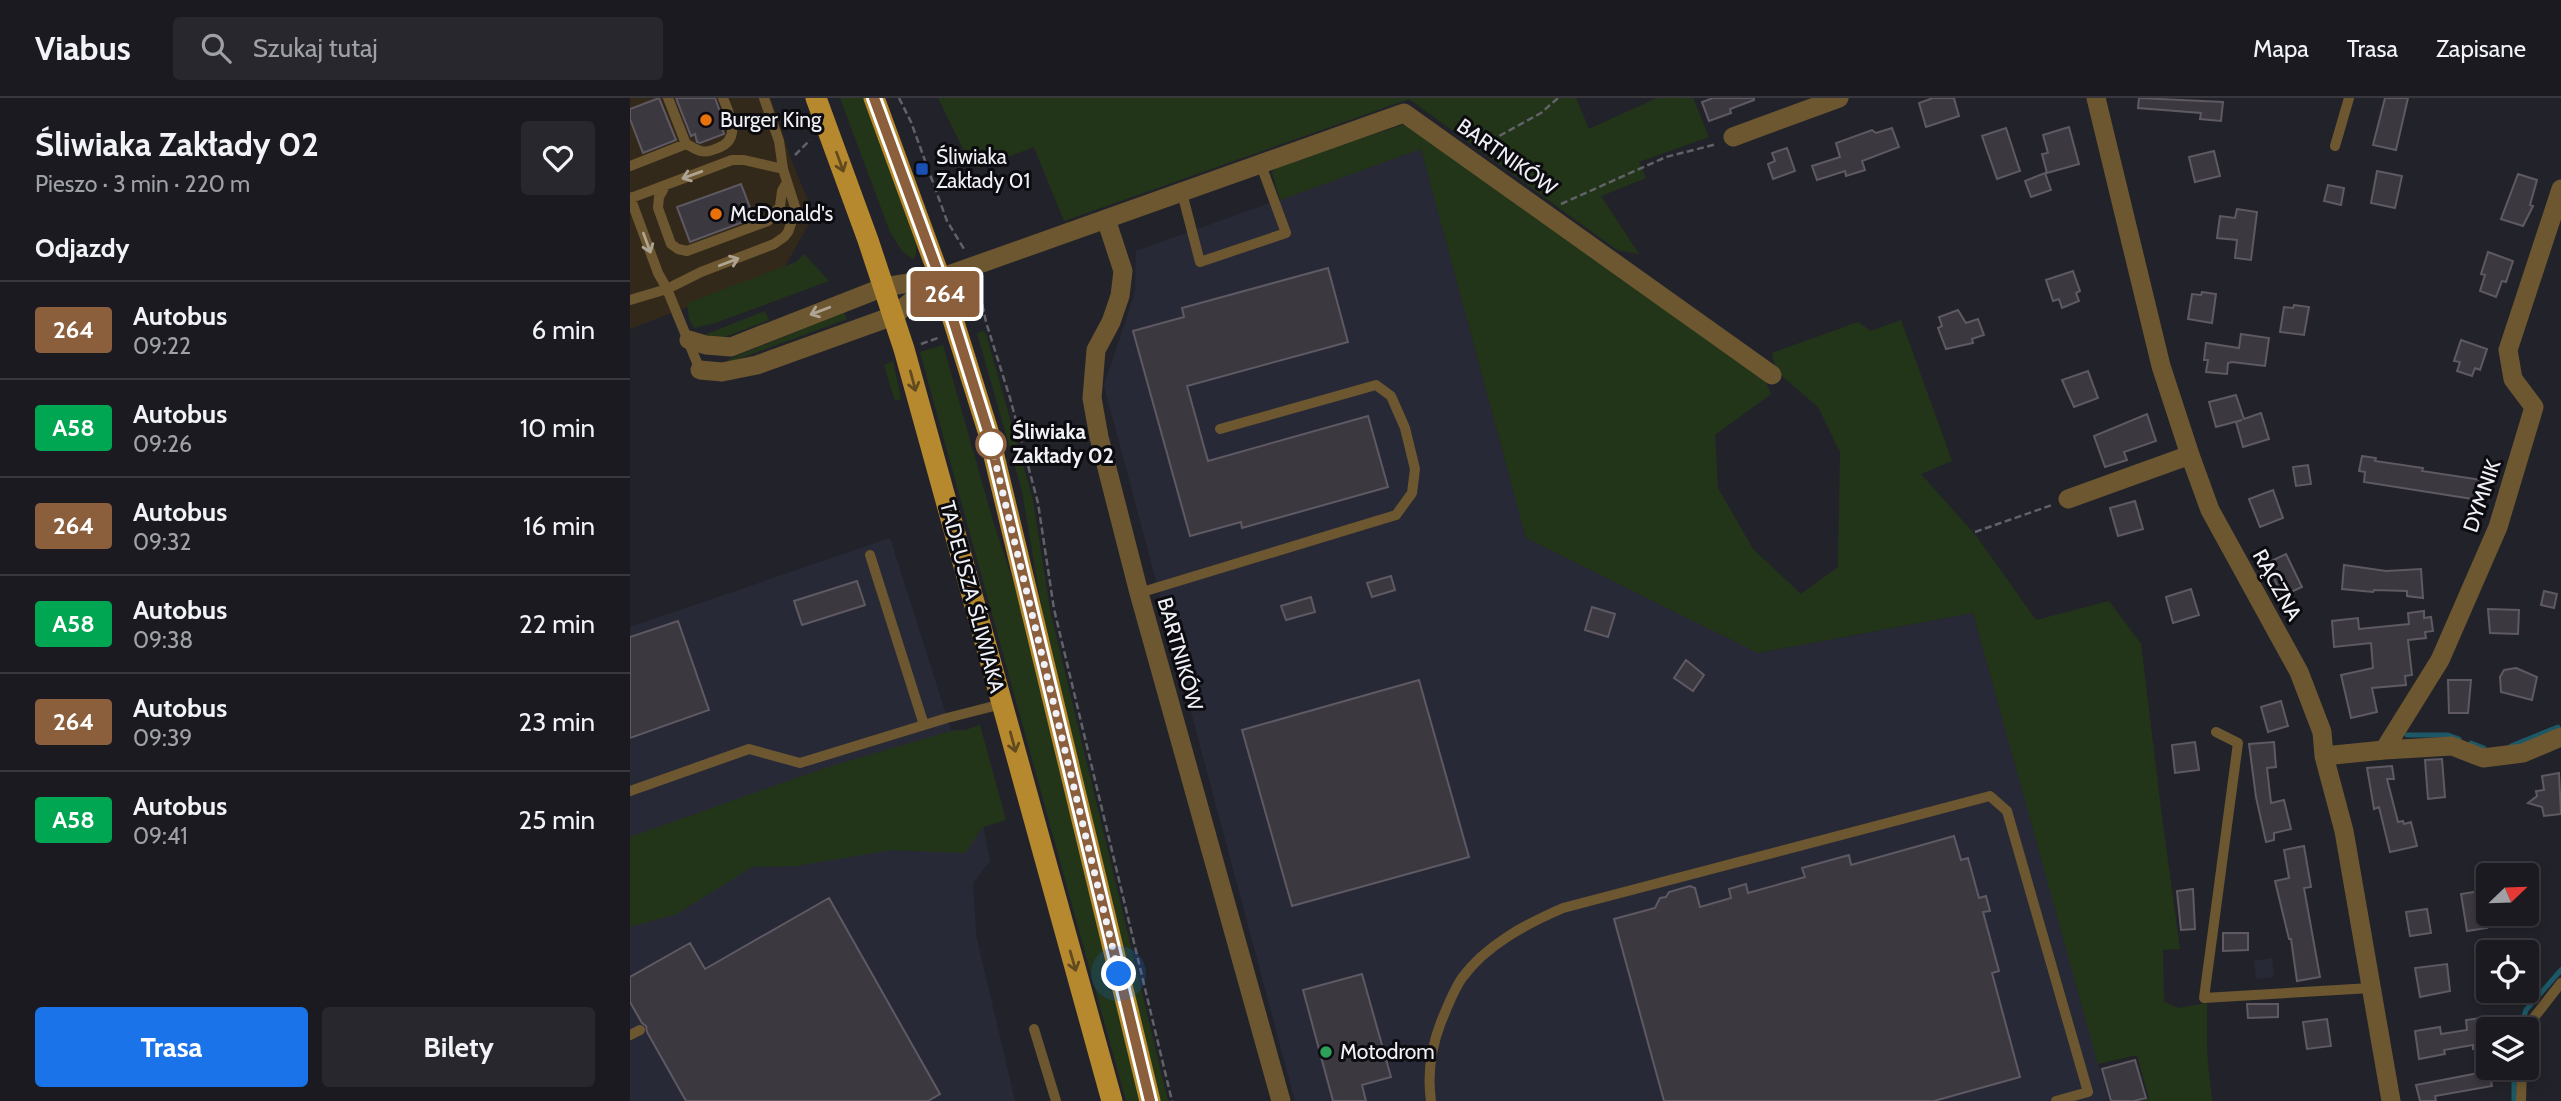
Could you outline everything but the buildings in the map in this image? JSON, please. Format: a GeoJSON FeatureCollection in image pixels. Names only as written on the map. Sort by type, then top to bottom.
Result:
{"type":"FeatureCollection","features":[{"type":"Feature","properties":{"kind":"main road","name":"TADEUSZA ŚLIWIAKA"},"geometry":{"type":"LineString","coordinates":[[816,98],[893,316],[1112,1101]]}},
{"type":"Feature","properties":{"kind":"main road"},"geometry":{"type":"LineString","coordinates":[[874,98],[940,278],[1006,500],[1150,1101]]}},
{"type":"Feature","properties":{"kind":"street"},"geometry":{"type":"LineString","coordinates":[[1733,137],[1839,98]]}},
{"type":"Feature","properties":{"kind":"street","name":"RĄCZNA"},"geometry":{"type":"LineString","coordinates":[[2096,98],[2161,366],[2190,455],[2210,510],[2299,672],[2322,732],[2323,756],[2344,831],[2391,1101]]}},
{"type":"Feature","properties":{"kind":"street","name":"BARTNIKÓW"},"geometry":{"type":"LineString","coordinates":[[940,278],[1404,113],[1772,375]]}},
{"type":"Feature","properties":{"kind":"street","name":"DYMNIK"},"geometry":{"type":"LineString","coordinates":[[2384,750],[2440,660],[2498,527],[2535,407],[2514,379],[2508,350],[2561,189]]}},
{"type":"Feature","properties":{"kind":"street","name":"BARTNIKÓW"},"geometry":{"type":"LineString","coordinates":[[1106,219],[1123,271],[1115,309],[1096,350],[1092,398],[1099,437],[1139,593],[1281,1101]]}},
{"type":"Feature","properties":{"kind":"street"},"geometry":{"type":"LineString","coordinates":[[689,340],[706,345],[732,347],[884,287],[940,278]]}},
{"type":"Feature","properties":{"kind":"street"},"geometry":{"type":"LineString","coordinates":[[700,370],[722,372],[757,365],[893,316],[940,278]]}},
{"type":"Feature","properties":{"kind":"street"},"geometry":{"type":"LineString","coordinates":[[2068,499],[2190,455]]}},
{"type":"Feature","properties":{"kind":"street"},"geometry":{"type":"LineString","coordinates":[[2323,756],[2452,746],[2483,758],[2523,754],[2561,737]]}},
{"type":"Feature","properties":{"kind":"lane"},"geometry":{"type":"LineString","coordinates":[[668,98],[686,144],[707,152],[724,145],[731,137],[733,126],[723,98]]}},
{"type":"Feature","properties":{"kind":"lane"},"geometry":{"type":"LineString","coordinates":[[630,300],[667,289],[701,272],[774,244],[788,232],[796,209],[783,169],[779,141],[764,98]]}},
{"type":"Feature","properties":{"kind":"lane"},"geometry":{"type":"LineString","coordinates":[[2335,146],[2349,98]]}},
{"type":"Feature","properties":{"kind":"lane"},"geometry":{"type":"LineString","coordinates":[[630,166],[686,144]]}},
{"type":"Feature","properties":{"kind":"lane"},"geometry":{"type":"LineString","coordinates":[[700,370],[667,289],[657,273],[630,197],[732,160],[783,169]]}},
{"type":"Feature","properties":{"kind":"lane"},"geometry":{"type":"LineString","coordinates":[[1182,193],[1200,262],[1286,233],[1261,165]]}},
{"type":"Feature","properties":{"kind":"lane"},"geometry":{"type":"LineString","coordinates":[[666,185],[659,197],[658,208],[671,244],[687,251],[768,221],[780,205],[787,182]]}},
{"type":"Feature","properties":{"kind":"lane"},"geometry":{"type":"LineString","coordinates":[[1139,593],[1396,515],[1412,493],[1415,468],[1405,428],[1391,396],[1376,385],[1220,429]]}},
{"type":"Feature","properties":{"kind":"lane"},"geometry":{"type":"LineString","coordinates":[[870,555],[924,725]]}},
{"type":"Feature","properties":{"kind":"lane"},"geometry":{"type":"LineString","coordinates":[[630,791],[748,749],[800,763],[1002,704]]}},
{"type":"Feature","properties":{"kind":"lane"},"geometry":{"type":"LineString","coordinates":[[2216,732],[2238,743],[2204,998],[2371,988]]}},
{"type":"Feature","properties":{"kind":"lane"},"geometry":{"type":"LineString","coordinates":[[1431,1101],[1429,1062],[1437,1032],[1462,978],[1486,953],[1534,921],[1563,908],[1990,796],[2007,811],[2088,1092],[2056,1101]]}},
{"type":"Feature","properties":{"kind":"lane"},"geometry":{"type":"LineString","coordinates":[[2534,1017],[2561,983]]}},
{"type":"Feature","properties":{"kind":"lane"},"geometry":{"type":"LineString","coordinates":[[1034,1029],[1056,1101]]}},
{"type":"Feature","properties":{"kind":"lane"},"geometry":{"type":"LineString","coordinates":[[2521,1101],[2522,1080]]}},
{"type":"Feature","properties":{"kind":"path"},"geometry":{"type":"LineString","coordinates":[[899,98],[911,122],[947,221],[969,257]]}},
{"type":"Feature","properties":{"kind":"path"},"geometry":{"type":"LineString","coordinates":[[1465,154],[1526,122],[1558,98]]}},
{"type":"Feature","properties":{"kind":"path"},"geometry":{"type":"LineString","coordinates":[[1545,211],[1666,157],[1725,142],[1733,137]]}},
{"type":"Feature","properties":{"kind":"path"},"geometry":{"type":"LineString","coordinates":[[783,169],[810,140]]}},
{"type":"Feature","properties":{"kind":"path"},"geometry":{"type":"LineString","coordinates":[[976,277],[986,322],[1038,503],[1054,609],[1172,1101]]}},
{"type":"Feature","properties":{"kind":"path"},"geometry":{"type":"LineString","coordinates":[[918,345],[940,337]]}},
{"type":"Feature","properties":{"kind":"path"},"geometry":{"type":"LineString","coordinates":[[1975,532],[2068,499]]}},
{"type":"Feature","properties":{"kind":"shaded area"},"geometry":{"type":"Polygon","coordinates":[[[630,98],[771,98],[791,159],[814,215],[783,270],[630,329],[630,98]]]}},
{"type":"Feature","properties":{"kind":"shaded area"},"geometry":{"type":"Polygon","coordinates":[[[1421,149],[1526,538],[1758,653],[1973,613],[2109,1101],[1295,1101],[1104,386],[1135,292],[1136,251],[1421,149]]]}},
{"type":"Feature","properties":{"kind":"shaded area"},"geometry":{"type":"Polygon","coordinates":[[[890,538],[951,730],[965,730],[990,861],[973,883],[976,935],[1015,1101],[630,1101],[630,627],[890,538]]]}},
{"type":"Feature","properties":{"kind":"shaded area"},"geometry":{"type":"Polygon","coordinates":[[[2272,958],[2274,977],[2256,979],[2254,961],[2272,958]]]}},
{"type":"Feature","properties":{"kind":"green space"},"geometry":{"type":"Polygon","coordinates":[[[840,98],[864,98],[916,244],[916,255],[913,259],[902,251],[890,232],[840,98]]]}},
{"type":"Feature","properties":{"kind":"green space"},"geometry":{"type":"Polygon","coordinates":[[[938,98],[1576,98],[1589,129],[1657,98],[1693,98],[1709,137],[1639,162],[1646,178],[1601,196],[1639,254],[1617,250],[1409,99],[1064,221],[1034,147],[977,168],[972,167],[938,98]]]}},
{"type":"Feature","properties":{"kind":"green space"},"geometry":{"type":"Polygon","coordinates":[[[1409,123],[1415,133],[1421,130],[1763,375],[1771,394],[1715,435],[1718,488],[1753,549],[1801,594],[1838,567],[1840,452],[1818,407],[1776,371],[1772,353],[1858,322],[1871,331],[1901,320],[1952,461],[1921,474],[1977,537],[2036,620],[2109,601],[2141,644],[2180,949],[2163,950],[2164,1002],[2179,1008],[2207,1003],[2207,1052],[2212,1101],[2140,1101],[2149,1098],[2137,1055],[2098,1064],[1973,613],[1758,653],[1526,538],[1421,149],[1280,200],[1272,172],[1283,163],[1409,123]]]}},
{"type":"Feature","properties":{"kind":"green space"},"geometry":{"type":"Polygon","coordinates":[[[804,254],[829,281],[715,323],[694,328],[689,319],[687,303],[796,262],[804,254]]]}},
{"type":"Feature","properties":{"kind":"green space"},"geometry":{"type":"Polygon","coordinates":[[[765,311],[769,320],[722,338],[704,335],[765,311]]]}},
{"type":"Feature","properties":{"kind":"green space"},"geometry":{"type":"Polygon","coordinates":[[[844,312],[847,319],[730,362],[727,360],[844,312]]]}},
{"type":"Feature","properties":{"kind":"green space"},"geometry":{"type":"Polygon","coordinates":[[[983,331],[1033,500],[1050,610],[1168,1101],[1160,1101],[1042,610],[1022,491],[977,333],[983,331]]]}},
{"type":"Feature","properties":{"kind":"green space"},"geometry":{"type":"Polygon","coordinates":[[[943,345],[993,521],[1022,609],[1141,1101],[1126,1101],[920,352],[943,345]]]}},
{"type":"Feature","properties":{"kind":"green space"},"geometry":{"type":"Polygon","coordinates":[[[893,361],[901,399],[895,401],[884,365],[893,361]]]}},
{"type":"Feature","properties":{"kind":"green space"},"geometry":{"type":"Polygon","coordinates":[[[980,725],[1006,820],[983,827],[965,853],[891,850],[796,866],[752,867],[677,914],[630,927],[630,837],[825,768],[980,725]]]}},
{"type":"Feature","properties":{"kind":"waterway"},"geometry":{"type":"LineString","coordinates":[[2511,746],[2558,727]]}},
{"type":"Feature","properties":{"kind":"waterway"},"geometry":{"type":"LineString","coordinates":[[2407,735],[2448,735],[2459,739]]}},
{"type":"Feature","properties":{"kind":"waterway"},"geometry":{"type":"LineString","coordinates":[[2471,743],[2484,748]]}},
{"type":"Feature","properties":{"kind":"waterway"},"geometry":{"type":"LineString","coordinates":[[2524,1017],[2526,1010],[2561,970]]}},
{"type":"Feature","properties":{"kind":"waterway"},"geometry":{"type":"LineString","coordinates":[[2514,1080],[2514,1101]]}},
{"type":"Feature","properties":{"kind":"bus line","name":"264"},"geometry":{"type":"LineString","coordinates":[[874,98],[940,278],[988,431],[1150,1101]]}},
{"type":"Feature","properties":{"kind":"place","name":"Burger King"},"geometry":{"type":"Point","coordinates":[706,120]}},
{"type":"Feature","properties":{"kind":"place","name":"Śliwiaka Zakłady 01"},"geometry":{"type":"Point","coordinates":[922,169]}},
{"type":"Feature","properties":{"kind":"place","name":"McDonald's"},"geometry":{"type":"Point","coordinates":[716,214]}},
{"type":"Feature","properties":{"kind":"place","name":"Śliwiaka Zakłady 02"},"geometry":{"type":"Point","coordinates":[991,444]}},
{"type":"Feature","properties":{"kind":"place","name":"Motodrom"},"geometry":{"type":"Point","coordinates":[1326,1052]}},
{"type":"Feature","properties":{"kind":"route"},"geometry":{"type":"LineString","coordinates":[[991,444],[1119,974]]}}]}
